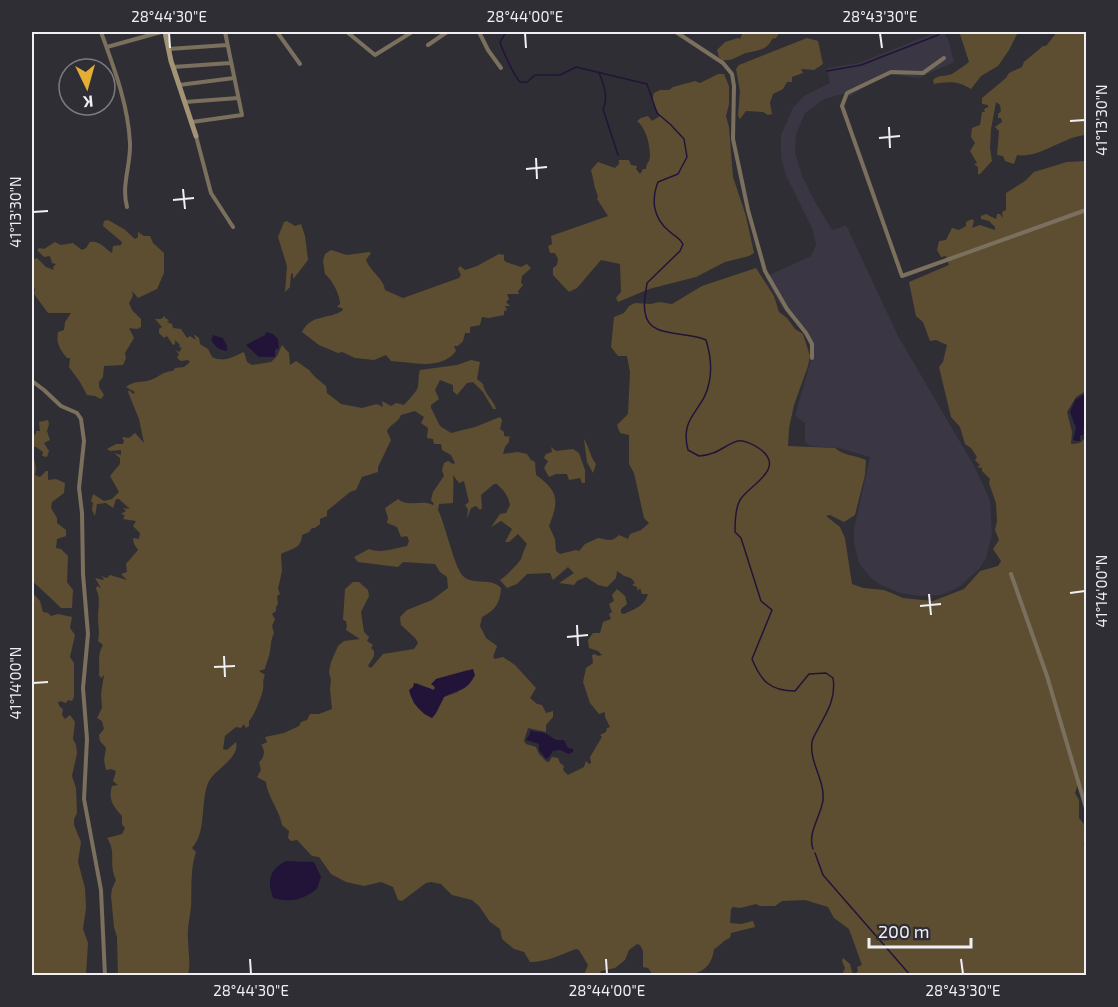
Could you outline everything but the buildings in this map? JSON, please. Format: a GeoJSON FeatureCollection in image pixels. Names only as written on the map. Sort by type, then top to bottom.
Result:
{"type":"FeatureCollection","features":[{"type":"Feature","properties":{"kind":"street"},"geometry":{"type":"LineString","coordinates":[[100,32],[119,82],[129,134],[130,148],[125,188],[127,207]]}},
{"type":"Feature","properties":{"kind":"street"},"geometry":{"type":"LineString","coordinates":[[107,48],[163,32],[192,122],[211,193],[233,227]]}},
{"type":"Feature","properties":{"kind":"street"},"geometry":{"type":"LineString","coordinates":[[192,122],[242,115],[225,32]]}},
{"type":"Feature","properties":{"kind":"street"},"geometry":{"type":"LineString","coordinates":[[277,32],[300,64]]}},
{"type":"Feature","properties":{"kind":"street"},"geometry":{"type":"LineString","coordinates":[[347,32],[375,55],[412,32]]}},
{"type":"Feature","properties":{"kind":"street"},"geometry":{"type":"LineString","coordinates":[[428,45],[447,32]]}},
{"type":"Feature","properties":{"kind":"street"},"geometry":{"type":"LineString","coordinates":[[479,32],[501,68]]}},
{"type":"Feature","properties":{"kind":"street"},"geometry":{"type":"LineString","coordinates":[[676,32],[723,63],[732,74],[734,86],[733,139],[740,179],[765,271],[787,309],[812,344],[812,358]]}},
{"type":"Feature","properties":{"kind":"street"},"geometry":{"type":"LineString","coordinates":[[169,49],[227,45]]}},
{"type":"Feature","properties":{"kind":"street"},"geometry":{"type":"LineString","coordinates":[[944,58],[923,73],[891,72],[865,84],[847,93],[842,106],[902,276],[1086,210]]}},
{"type":"Feature","properties":{"kind":"street"},"geometry":{"type":"LineString","coordinates":[[173,68],[230,63]]}},
{"type":"Feature","properties":{"kind":"street"},"geometry":{"type":"LineString","coordinates":[[179,85],[234,78]]}},
{"type":"Feature","properties":{"kind":"street"},"geometry":{"type":"LineString","coordinates":[[185,102],[238,98]]}},
{"type":"Feature","properties":{"kind":"street"},"geometry":{"type":"LineString","coordinates":[[32,381],[64,409],[78,413],[82,424],[84,447],[79,488],[88,634],[83,688],[87,739],[84,792],[101,890],[105,975]]}},
{"type":"Feature","properties":{"kind":"street"},"geometry":{"type":"LineString","coordinates":[[1011,574],[1047,676],[1086,808]]}},
{"type":"Feature","properties":{"kind":"shaded area"},"geometry":{"type":"Polygon","coordinates":[[[743,32],[780,32],[764,48],[722,60],[717,50],[725,42],[740,39],[743,32]]]}},
{"type":"Feature","properties":{"kind":"shaded area"},"geometry":{"type":"Polygon","coordinates":[[[937,32],[943,32],[948,39],[954,62],[918,78],[890,74],[850,96],[842,94],[824,99],[805,113],[796,134],[795,153],[802,176],[831,228],[833,230],[846,225],[898,336],[974,466],[990,500],[992,535],[986,558],[979,569],[951,591],[941,595],[920,596],[900,593],[881,585],[871,578],[859,563],[854,543],[854,529],[870,457],[839,448],[810,446],[805,442],[805,423],[795,416],[811,360],[810,346],[804,333],[782,307],[765,277],[811,256],[816,245],[813,230],[785,173],[781,156],[781,135],[793,108],[804,96],[830,83],[827,68],[859,63],[937,32]]]}},
{"type":"Feature","properties":{"kind":"shaded area"},"geometry":{"type":"Polygon","coordinates":[[[957,32],[1017,32],[1017,34],[998,66],[981,76],[971,89],[953,82],[934,84],[935,78],[952,74],[969,62],[960,34],[957,32]]]}},
{"type":"Feature","properties":{"kind":"shaded area"},"geometry":{"type":"Polygon","coordinates":[[[1057,32],[1086,32],[1086,135],[1069,139],[1034,154],[1017,155],[1014,164],[1005,161],[1003,156],[997,155],[999,131],[995,127],[1002,122],[1001,118],[998,118],[1001,111],[1000,105],[996,102],[991,129],[992,161],[978,174],[978,167],[974,164],[977,163],[970,151],[975,143],[971,137],[972,128],[980,125],[982,112],[985,112],[984,109],[988,107],[982,104],[982,98],[1009,73],[1022,67],[1024,62],[1046,46],[1057,32]]]}},
{"type":"Feature","properties":{"kind":"shaded area"},"geometry":{"type":"Polygon","coordinates":[[[807,38],[818,41],[823,64],[814,70],[801,69],[803,73],[792,77],[792,82],[787,82],[783,89],[773,94],[770,103],[772,114],[746,111],[740,119],[738,116],[740,91],[736,69],[739,65],[807,38]]]}},
{"type":"Feature","properties":{"kind":"shaded area"},"geometry":{"type":"Polygon","coordinates":[[[718,74],[724,74],[729,86],[726,116],[733,177],[746,216],[754,253],[725,262],[696,277],[649,289],[618,302],[616,298],[621,292],[620,264],[601,260],[577,288],[569,292],[553,275],[553,268],[557,265],[558,259],[555,253],[550,253],[548,246],[552,244],[551,236],[608,216],[597,199],[591,170],[598,162],[615,168],[619,160],[629,160],[631,165],[637,166],[636,169],[640,174],[643,169],[646,169],[650,151],[645,132],[637,121],[648,116],[652,121],[660,116],[652,101],[654,93],[695,81],[700,83],[718,74]]]}},
{"type":"Feature","properties":{"kind":"shaded area"},"geometry":{"type":"Polygon","coordinates":[[[1086,161],[1086,391],[1076,397],[1067,412],[1072,432],[1071,444],[1082,441],[1086,432],[1086,800],[1078,784],[1075,793],[1079,800],[1079,818],[1084,824],[1086,840],[1083,844],[1086,856],[1086,975],[842,975],[845,968],[843,958],[850,964],[855,974],[858,971],[857,967],[862,965],[849,929],[834,918],[828,907],[805,900],[782,901],[775,906],[756,904],[740,908],[733,907],[730,923],[741,924],[753,921],[755,927],[731,933],[730,938],[714,949],[711,960],[700,972],[682,975],[653,975],[648,968],[643,967],[643,951],[637,944],[629,950],[625,960],[615,968],[601,971],[599,975],[584,975],[588,965],[579,950],[530,962],[524,952],[514,949],[502,939],[500,929],[490,922],[479,906],[472,900],[452,895],[441,884],[426,883],[402,901],[398,900],[393,887],[381,882],[364,886],[346,882],[331,874],[319,857],[312,856],[297,840],[291,841],[288,838],[289,831],[282,825],[266,782],[257,777],[261,770],[259,762],[264,754],[261,745],[267,742],[265,737],[284,733],[299,726],[301,722],[307,720],[310,714],[319,714],[332,709],[329,672],[331,662],[338,646],[344,641],[360,639],[346,630],[346,621],[343,620],[345,589],[353,582],[359,582],[368,590],[369,596],[361,612],[364,632],[369,637],[367,641],[373,645],[371,648],[374,656],[368,666],[371,668],[383,654],[414,649],[418,643],[401,625],[400,617],[407,610],[432,600],[448,588],[447,577],[435,564],[403,562],[398,567],[358,562],[354,557],[369,549],[383,551],[407,546],[409,541],[407,536],[401,537],[397,527],[387,523],[385,508],[398,499],[407,503],[433,505],[431,500],[433,492],[444,476],[442,470],[444,463],[448,461],[455,463],[451,455],[442,450],[441,444],[434,444],[433,439],[427,438],[428,428],[421,423],[424,417],[415,411],[401,415],[388,429],[391,440],[378,467],[378,472],[362,477],[356,490],[350,492],[327,511],[327,516],[320,519],[320,524],[302,535],[298,546],[281,554],[282,571],[278,589],[280,594],[277,596],[276,611],[272,614],[275,619],[272,626],[274,633],[265,669],[259,671],[265,675],[261,696],[249,721],[249,726],[246,728],[244,724],[241,728],[236,727],[225,736],[223,749],[227,750],[236,742],[236,748],[230,759],[208,783],[202,826],[192,848],[196,852],[192,872],[188,931],[188,975],[118,975],[117,937],[111,896],[116,880],[112,848],[107,838],[122,834],[125,828],[122,824],[122,816],[111,799],[112,786],[118,785],[113,781],[116,771],[106,770],[104,760],[106,748],[100,741],[99,735],[104,729],[102,721],[97,718],[102,708],[101,694],[104,675],[101,678],[99,675],[99,656],[103,645],[98,641],[99,599],[96,589],[97,586],[101,588],[95,578],[103,580],[101,576],[107,578],[110,575],[127,580],[121,574],[127,572],[126,564],[138,550],[133,538],[139,539],[140,533],[133,526],[136,521],[123,519],[125,515],[121,514],[126,511],[123,508],[130,509],[119,499],[116,499],[113,508],[106,503],[97,504],[95,516],[91,501],[93,494],[104,501],[112,499],[119,492],[110,476],[120,464],[120,458],[114,453],[121,455],[121,450],[107,449],[116,444],[123,444],[122,437],[129,438],[135,433],[144,443],[139,419],[128,392],[129,390],[133,394],[135,392],[126,387],[135,382],[153,379],[175,368],[184,367],[190,362],[177,358],[179,354],[175,350],[179,352],[182,348],[175,340],[173,345],[167,336],[164,338],[159,333],[162,327],[155,319],[165,316],[173,328],[181,329],[187,338],[190,336],[196,340],[195,335],[199,338],[200,344],[208,349],[212,357],[217,359],[228,359],[244,352],[247,362],[252,365],[271,362],[282,345],[289,353],[290,365],[296,361],[309,370],[326,386],[327,393],[341,404],[362,408],[377,404],[383,407],[382,401],[391,406],[396,403],[404,405],[418,387],[420,370],[457,365],[471,360],[480,362],[477,379],[483,384],[496,409],[493,409],[483,392],[473,382],[467,383],[457,395],[453,391],[453,385],[440,380],[435,390],[439,399],[431,405],[431,408],[440,426],[451,433],[500,417],[502,420],[500,429],[504,432],[504,436],[511,437],[503,454],[518,452],[527,454],[535,462],[536,475],[553,492],[555,503],[549,526],[555,539],[556,551],[560,554],[579,551],[585,544],[598,538],[612,540],[619,535],[628,539],[630,534],[641,530],[649,523],[644,518],[634,473],[629,464],[629,435],[620,433],[617,425],[628,414],[630,372],[627,356],[618,356],[611,347],[614,317],[624,313],[629,306],[635,303],[672,304],[702,286],[756,268],[774,296],[779,312],[803,334],[810,356],[794,405],[788,446],[835,448],[842,453],[866,460],[865,475],[855,515],[844,522],[830,515],[826,516],[840,527],[845,538],[852,584],[863,588],[884,590],[903,598],[933,601],[964,589],[980,571],[998,566],[1001,561],[993,549],[999,540],[995,530],[996,503],[989,483],[990,479],[982,468],[977,467],[980,465],[975,460],[977,457],[965,444],[960,427],[951,417],[939,367],[943,362],[947,345],[936,340],[930,341],[923,322],[916,316],[909,282],[949,265],[946,256],[941,257],[937,250],[939,241],[946,240],[952,228],[959,230],[972,219],[974,221],[972,228],[980,225],[995,230],[989,221],[981,219],[981,216],[986,214],[996,219],[997,214],[1000,214],[1003,218],[1002,212],[1006,210],[1006,193],[1025,181],[1034,172],[1067,162],[1086,161]],[[453,475],[453,503],[439,504],[438,510],[456,564],[467,579],[493,583],[501,588],[498,602],[490,612],[482,617],[480,626],[486,638],[497,646],[493,657],[495,659],[503,657],[515,665],[536,688],[530,698],[542,705],[546,713],[553,711],[553,717],[546,725],[546,732],[528,728],[524,741],[536,747],[547,762],[552,757],[558,758],[568,775],[584,767],[586,761],[591,763],[590,757],[602,737],[600,735],[610,727],[605,712],[599,714],[590,703],[583,682],[586,668],[593,663],[592,655],[602,655],[589,648],[588,640],[593,633],[600,633],[603,622],[611,619],[609,614],[612,612],[609,604],[614,601],[612,595],[617,589],[625,596],[627,604],[621,609],[621,613],[624,614],[642,604],[648,594],[642,594],[640,588],[638,591],[637,587],[632,585],[635,583],[631,578],[617,571],[616,578],[607,587],[598,585],[586,577],[574,585],[559,583],[574,573],[568,567],[553,580],[550,573],[527,574],[517,584],[507,588],[500,580],[520,561],[527,544],[518,534],[509,542],[505,542],[512,529],[501,521],[491,527],[500,514],[506,513],[510,505],[507,496],[497,484],[494,484],[481,495],[482,508],[480,510],[476,506],[471,508],[467,519],[468,509],[465,505],[469,502],[464,481],[459,483],[453,475]],[[468,670],[436,679],[434,690],[416,683],[413,702],[424,714],[432,718],[444,697],[458,692],[468,670]]]}},
{"type":"Feature","properties":{"kind":"shaded area"},"geometry":{"type":"Polygon","coordinates":[[[108,220],[124,229],[135,239],[138,237],[138,232],[144,236],[150,236],[153,243],[164,253],[164,273],[157,289],[138,298],[132,291],[133,296],[129,303],[141,319],[141,327],[129,328],[134,338],[125,353],[126,358],[123,365],[104,366],[103,377],[99,382],[104,395],[101,399],[87,395],[69,367],[70,358],[67,358],[58,343],[58,332],[64,330],[65,322],[71,313],[48,313],[34,294],[32,260],[37,258],[46,267],[54,270],[53,267],[56,264],[52,263],[50,256],[44,257],[37,250],[44,249],[55,242],[61,245],[73,243],[82,250],[90,242],[97,242],[112,253],[113,246],[121,245],[122,242],[103,226],[104,221],[108,220]]]}},
{"type":"Feature","properties":{"kind":"shaded area"},"geometry":{"type":"Polygon","coordinates":[[[287,221],[295,226],[301,224],[308,260],[294,278],[293,273],[291,274],[290,287],[285,292],[287,266],[278,237],[284,222],[287,221]]]}},
{"type":"Feature","properties":{"kind":"shaded area"},"geometry":{"type":"Polygon","coordinates":[[[331,250],[347,255],[371,253],[366,260],[385,290],[403,298],[459,278],[460,266],[465,270],[499,254],[504,255],[506,262],[521,267],[527,264],[531,268],[522,276],[523,285],[518,291],[519,294],[507,294],[509,299],[506,302],[510,306],[505,306],[507,310],[504,311],[504,315],[482,317],[480,325],[470,327],[470,333],[465,333],[463,341],[458,346],[454,346],[456,351],[450,357],[426,364],[391,361],[386,355],[374,360],[338,353],[319,345],[302,332],[316,319],[343,310],[337,307],[340,300],[333,283],[325,274],[323,261],[325,254],[331,250]]]}},
{"type":"Feature","properties":{"kind":"shaded area"},"geometry":{"type":"Polygon","coordinates":[[[266,332],[278,339],[279,348],[275,350],[275,357],[259,357],[246,345],[265,335],[266,332]]]}},
{"type":"Feature","properties":{"kind":"shaded area"},"geometry":{"type":"Polygon","coordinates":[[[212,335],[223,338],[227,351],[215,345],[211,338],[212,335]]]}},
{"type":"Feature","properties":{"kind":"shaded area"},"geometry":{"type":"Polygon","coordinates":[[[1086,393],[1086,426],[1083,430],[1084,434],[1080,436],[1080,441],[1077,441],[1073,440],[1076,428],[1070,412],[1075,400],[1086,393]]]}},
{"type":"Feature","properties":{"kind":"shaded area"},"geometry":{"type":"Polygon","coordinates":[[[48,420],[47,431],[50,440],[44,443],[49,451],[47,457],[42,456],[43,452],[36,447],[32,447],[32,435],[40,431],[39,422],[48,420]]]}},
{"type":"Feature","properties":{"kind":"shaded area"},"geometry":{"type":"Polygon","coordinates":[[[584,439],[596,464],[593,473],[587,462],[584,439]]]}},
{"type":"Feature","properties":{"kind":"shaded area"},"geometry":{"type":"Polygon","coordinates":[[[32,447],[35,475],[40,477],[48,471],[48,480],[56,479],[65,483],[64,493],[52,502],[51,508],[57,518],[57,523],[66,530],[66,536],[57,539],[56,548],[61,549],[68,556],[67,582],[73,590],[72,608],[61,608],[32,581],[32,447]]]}},
{"type":"Feature","properties":{"kind":"shaded area"},"geometry":{"type":"Polygon","coordinates":[[[551,447],[556,451],[573,449],[579,453],[585,470],[585,483],[582,483],[580,478],[569,480],[567,474],[556,474],[549,477],[544,468],[548,461],[544,458],[546,454],[552,452],[551,447]]]}},
{"type":"Feature","properties":{"kind":"shaded area"},"geometry":{"type":"Polygon","coordinates":[[[32,592],[40,601],[43,612],[51,616],[58,614],[72,617],[70,628],[75,635],[70,657],[74,663],[74,697],[72,701],[58,703],[63,709],[62,715],[65,719],[70,715],[75,722],[73,739],[77,753],[72,776],[76,788],[77,813],[74,825],[81,842],[78,862],[85,888],[86,908],[83,929],[88,943],[86,975],[32,975],[32,592]]]}},
{"type":"Feature","properties":{"kind":"shaded area"},"geometry":{"type":"Polygon","coordinates":[[[473,669],[475,675],[468,685],[444,697],[432,718],[414,703],[409,690],[414,683],[434,690],[435,687],[431,684],[436,679],[473,669]]]}},
{"type":"Feature","properties":{"kind":"shaded area"},"geometry":{"type":"Polygon","coordinates":[[[530,730],[544,733],[557,740],[564,740],[573,752],[569,754],[560,750],[553,751],[546,759],[539,750],[539,744],[526,740],[530,730]]]}},
{"type":"Feature","properties":{"kind":"shaded area"},"geometry":{"type":"Polygon","coordinates":[[[286,861],[314,862],[321,877],[317,889],[296,900],[273,898],[270,886],[271,876],[280,864],[286,861]]]}},
{"type":"Feature","properties":{"kind":"waterway"},"geometry":{"type":"LineString","coordinates":[[506,32],[500,42],[520,82],[527,82],[535,75],[560,75],[576,67],[647,84],[657,113],[684,139],[687,157],[678,174],[658,182],[654,202],[657,215],[664,226],[683,244],[680,251],[647,283],[645,312],[653,327],[661,331],[706,340],[709,350],[710,378],[706,393],[689,421],[686,439],[688,450],[704,456],[735,442],[743,441],[760,449],[770,463],[764,476],[738,503],[735,532],[741,538],[761,601],[772,610],[752,659],[763,679],[773,687],[795,691],[809,674],[826,673],[833,678],[834,691],[831,702],[812,742],[813,757],[823,793],[822,806],[812,837],[813,849]]}},
{"type":"Feature","properties":{"kind":"waterway"},"geometry":{"type":"LineString","coordinates":[[827,71],[861,65],[941,32]]}},
{"type":"Feature","properties":{"kind":"waterway"},"geometry":{"type":"LineString","coordinates":[[599,73],[606,96],[603,109],[618,155]]}},
{"type":"Feature","properties":{"kind":"waterway"},"geometry":{"type":"LineString","coordinates":[[815,853],[823,875],[911,976]]}}]}
